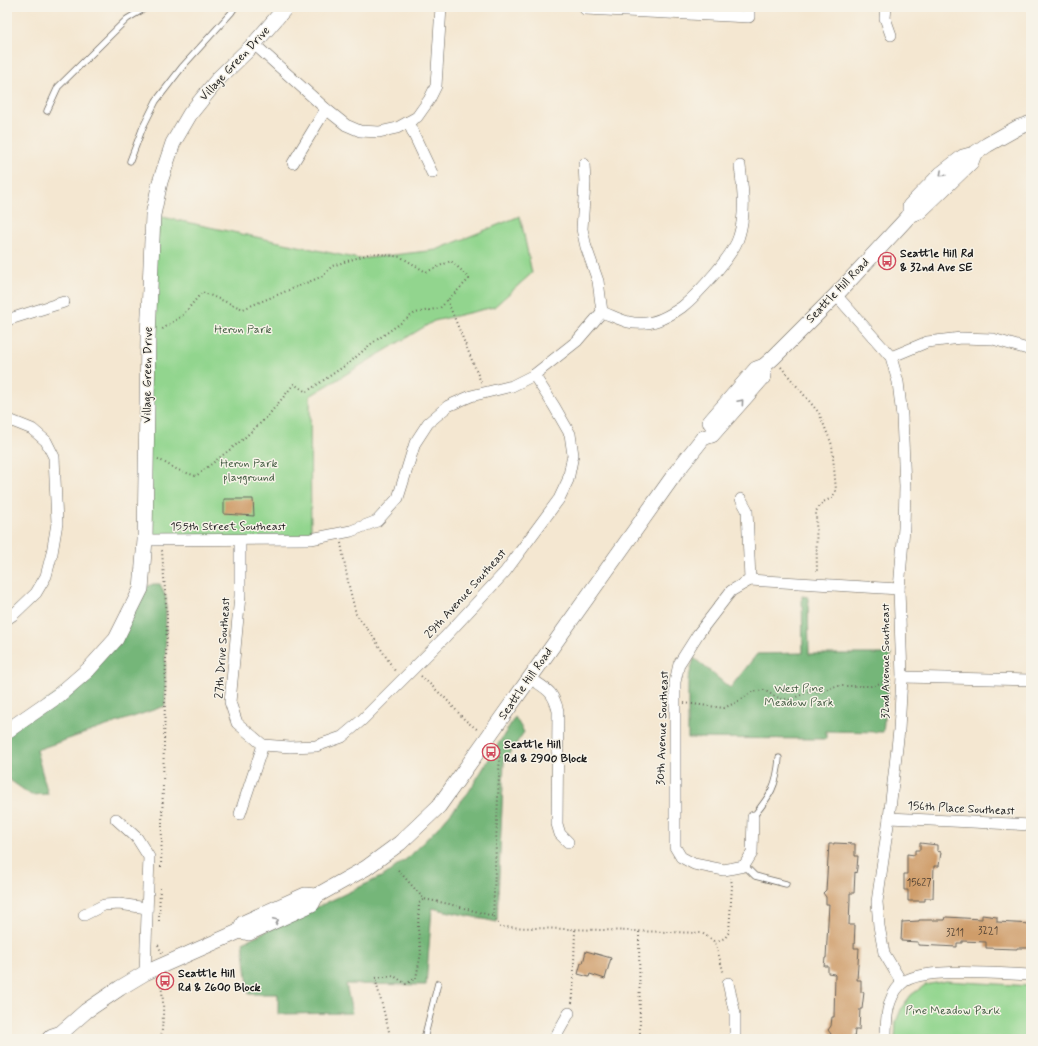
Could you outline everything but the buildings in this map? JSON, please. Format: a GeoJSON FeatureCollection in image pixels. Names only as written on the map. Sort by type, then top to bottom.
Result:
{"type":"FeatureCollection","features":[{"type":"Feature","properties":{"kind":"main road","name":"Village Green Drive"},"geometry":{"type":"LineString","coordinates":[[7,731],[59,695],[88,670],[116,639],[141,589],[145,540],[148,338],[153,215],[160,182],[173,143],[190,114],[219,78],[254,44],[286,7]]}},
{"type":"Feature","properties":{"kind":"main road","name":"Seattle Hill Road"},"geometry":{"type":"LineString","coordinates":[[57,1037],[86,1011],[145,973],[240,931],[243,923],[305,894],[316,896],[366,868],[400,843],[439,806],[677,471],[703,438],[704,429],[756,369],[764,366],[836,295],[910,215],[910,206],[941,174],[963,157],[974,154],[987,144],[1019,127],[1031,123]]}},
{"type":"Feature","properties":{"kind":"street"},"geometry":{"type":"LineString","coordinates":[[254,44],[326,109],[346,124],[360,131],[378,132],[397,128],[417,117],[429,100],[436,86],[441,7]]}},
{"type":"Feature","properties":{"kind":"street"},"geometry":{"type":"LineString","coordinates":[[886,7],[885,18],[891,35]]}},
{"type":"Feature","properties":{"kind":"street"},"geometry":{"type":"LineString","coordinates":[[585,9],[749,12]]}},
{"type":"Feature","properties":{"kind":"street"},"geometry":{"type":"LineString","coordinates":[[292,163],[326,109]]}},
{"type":"Feature","properties":{"kind":"street"},"geometry":{"type":"LineString","coordinates":[[408,122],[432,173]]}},
{"type":"Feature","properties":{"kind":"street"},"geometry":{"type":"LineString","coordinates":[[584,164],[585,183],[582,229],[586,247],[598,281],[602,312],[630,323],[647,323],[662,318],[681,307],[700,290],[732,252],[739,237],[744,213],[740,166]]}},
{"type":"Feature","properties":{"kind":"street","name":"32nd Avenue Southeast"},"geometry":{"type":"LineString","coordinates":[[836,295],[891,357],[898,382],[902,416],[905,480],[904,528],[898,589],[902,677],[899,730],[889,818],[877,902],[879,926],[884,953],[902,983]]}},
{"type":"Feature","properties":{"kind":"street"},"geometry":{"type":"LineString","coordinates":[[7,321],[64,302]]}},
{"type":"Feature","properties":{"kind":"street","name":"155th Street Southeast"},"geometry":{"type":"LineString","coordinates":[[145,540],[311,539],[340,534],[377,521],[398,498],[415,443],[428,423],[448,406],[471,396],[512,386],[534,374],[577,341],[602,312]]}},
{"type":"Feature","properties":{"kind":"street"},"geometry":{"type":"LineString","coordinates":[[891,357],[927,342],[961,338],[994,339],[1031,350]]}},
{"type":"Feature","properties":{"kind":"street","name":"29th Avenue Southeast"},"geometry":{"type":"LineString","coordinates":[[263,745],[290,748],[316,746],[342,737],[362,720],[413,669],[505,572],[559,499],[568,480],[573,455],[570,434],[534,374]]}},
{"type":"Feature","properties":{"kind":"street"},"geometry":{"type":"LineString","coordinates":[[7,419],[32,429],[46,442],[54,457],[57,523],[46,576],[36,593],[7,619]]}},
{"type":"Feature","properties":{"kind":"street"},"geometry":{"type":"LineString","coordinates":[[741,499],[747,510],[750,580],[898,589]]}},
{"type":"Feature","properties":{"kind":"street","name":"27th Drive Southeast"},"geometry":{"type":"LineString","coordinates":[[240,540],[240,596],[230,702],[237,723],[263,745]]}},
{"type":"Feature","properties":{"kind":"street","name":"30th Avenue Southeast"},"geometry":{"type":"LineString","coordinates":[[730,869],[724,870],[694,864],[682,857],[675,847],[675,682],[679,664],[698,634],[731,591],[750,580]]}},
{"type":"Feature","properties":{"kind":"street"},"geometry":{"type":"LineString","coordinates":[[902,677],[1031,680]]}},
{"type":"Feature","properties":{"kind":"street"},"geometry":{"type":"LineString","coordinates":[[530,678],[551,692],[556,702],[558,711],[557,824],[560,834],[568,842]]}},
{"type":"Feature","properties":{"kind":"street"},"geometry":{"type":"LineString","coordinates":[[240,814],[263,745]]}},
{"type":"Feature","properties":{"kind":"street"},"geometry":{"type":"LineString","coordinates":[[730,869],[744,865],[752,853],[753,817]]}},
{"type":"Feature","properties":{"kind":"street","name":"156th Place Southeast"},"geometry":{"type":"LineString","coordinates":[[889,818],[1031,825]]}},
{"type":"Feature","properties":{"kind":"street"},"geometry":{"type":"LineString","coordinates":[[116,819],[137,838],[149,857],[145,973]]}},
{"type":"Feature","properties":{"kind":"street"},"geometry":{"type":"LineString","coordinates":[[84,915],[104,906],[119,904],[147,908]]}},
{"type":"Feature","properties":{"kind":"street"},"geometry":{"type":"LineString","coordinates":[[886,1039],[886,1018],[891,997],[902,983],[919,976],[940,973],[1031,975]]}},
{"type":"Feature","properties":{"kind":"street"},"geometry":{"type":"LineString","coordinates":[[728,983],[735,1014],[735,1039]]}},
{"type":"Feature","properties":{"kind":"street"},"geometry":{"type":"LineString","coordinates":[[556,1039],[556,1036],[569,1013]]}},
{"type":"Feature","properties":{"kind":"lane"},"geometry":{"type":"LineString","coordinates":[[47,111],[58,87],[127,19],[147,7]]}},
{"type":"Feature","properties":{"kind":"lane"},"geometry":{"type":"LineString","coordinates":[[130,161],[143,127],[156,101],[183,66],[235,7]]}},
{"type":"Feature","properties":{"kind":"lane"},"geometry":{"type":"LineString","coordinates":[[753,817],[772,792],[778,775],[779,758]]}},
{"type":"Feature","properties":{"kind":"lane"},"geometry":{"type":"LineString","coordinates":[[744,865],[755,876],[786,884]]}},
{"type":"Feature","properties":{"kind":"lane"},"geometry":{"type":"LineString","coordinates":[[424,1039],[438,982]]}},
{"type":"Feature","properties":{"kind":"path"},"geometry":{"type":"LineString","coordinates":[[148,338],[183,315],[202,292],[243,309],[323,276],[332,266],[372,253],[401,257],[426,272],[451,261],[469,279],[440,308],[415,313],[371,344],[349,363],[306,392],[294,384],[267,417],[241,442],[196,476],[178,470],[153,456]]}},
{"type":"Feature","properties":{"kind":"path"},"geometry":{"type":"LineString","coordinates":[[447,300],[486,393]]}},
{"type":"Feature","properties":{"kind":"path"},"geometry":{"type":"LineString","coordinates":[[781,367],[819,412],[832,445],[836,490],[832,498],[823,502],[816,512],[817,584]]}},
{"type":"Feature","properties":{"kind":"path"},"geometry":{"type":"LineString","coordinates":[[340,534],[348,582],[356,614],[402,680]]}},
{"type":"Feature","properties":{"kind":"path"},"geometry":{"type":"LineString","coordinates":[[145,540],[162,551],[167,617],[160,873]]}},
{"type":"Feature","properties":{"kind":"path"},"geometry":{"type":"LineString","coordinates":[[413,669],[445,698],[464,720],[478,730]]}},
{"type":"Feature","properties":{"kind":"path"},"geometry":{"type":"LineString","coordinates":[[675,703],[700,704],[724,708],[752,692],[764,690],[776,697],[789,700],[808,692],[819,692],[836,686],[871,686],[902,677]]}},
{"type":"Feature","properties":{"kind":"path"},"geometry":{"type":"LineString","coordinates":[[497,743],[500,750],[493,916],[500,927],[702,933],[715,942],[721,965],[728,983]]}},
{"type":"Feature","properties":{"kind":"path"},"geometry":{"type":"LineString","coordinates":[[715,942],[725,938],[729,932],[732,886],[730,869]]}},
{"type":"Feature","properties":{"kind":"path"},"geometry":{"type":"LineString","coordinates":[[398,870],[424,899],[493,916]]}},
{"type":"Feature","properties":{"kind":"path"},"geometry":{"type":"LineString","coordinates":[[158,924],[160,887]]}},
{"type":"Feature","properties":{"kind":"path"},"geometry":{"type":"LineString","coordinates":[[391,1039],[376,978],[394,976],[406,984],[416,978],[421,953],[418,929],[418,910],[419,903],[424,899]]}},
{"type":"Feature","properties":{"kind":"path"},"geometry":{"type":"LineString","coordinates":[[569,1013],[573,997],[575,930]]}},
{"type":"Feature","properties":{"kind":"path"},"geometry":{"type":"LineString","coordinates":[[639,932],[640,1039]]}},
{"type":"Feature","properties":{"kind":"path"},"geometry":{"type":"LineString","coordinates":[[157,943],[162,954]]}},
{"type":"Feature","properties":{"kind":"path"},"geometry":{"type":"LineString","coordinates":[[160,982],[162,991],[163,1023],[161,1039]]}},
{"type":"Feature","properties":{"kind":"green space","name":"Heron Park"},"geometry":{"type":"Polygon","coordinates":[[[153,215],[359,259],[436,250],[520,216],[532,273],[494,307],[434,321],[310,396],[311,539],[145,540],[153,215]]]}},
{"type":"Feature","properties":{"kind":"green space"},"geometry":{"type":"Polygon","coordinates":[[[153,584],[160,584],[166,598],[165,706],[36,750],[48,794],[31,795],[7,778],[7,731],[88,670],[141,589],[153,584]]]}},
{"type":"Feature","properties":{"kind":"green space","name":"West Pine Meadow Park"},"geometry":{"type":"Polygon","coordinates":[[[802,596],[808,597],[809,654],[891,654],[883,732],[826,731],[826,739],[688,738],[688,680],[694,658],[730,688],[757,654],[803,653],[802,596]]]}},
{"type":"Feature","properties":{"kind":"green space"},"geometry":{"type":"Polygon","coordinates":[[[515,717],[524,732],[504,761],[497,922],[432,908],[426,985],[346,984],[352,1013],[278,1014],[278,994],[249,994],[243,942],[385,875],[409,857],[443,822],[468,793],[515,717]]]}},
{"type":"Feature","properties":{"kind":"green space","name":"Pine Meadow Park"},"geometry":{"type":"Polygon","coordinates":[[[946,981],[1031,986],[1031,1039],[895,1039],[896,1022],[902,1007],[911,995],[925,985],[946,981]]]}},
{"type":"Feature","properties":{"kind":"place","name":"Seattle Hill Rd & 32nd Ave SE"},"geometry":{"type":"Point","coordinates":[887,261]}},
{"type":"Feature","properties":{"kind":"place","name":"Seattle Hill Rd & 2900 Block"},"geometry":{"type":"Point","coordinates":[491,752]}},
{"type":"Feature","properties":{"kind":"place","name":"Seattle Hill Rd & 2600 Block"},"geometry":{"type":"Point","coordinates":[165,981]}},
{"type":"Feature","properties":{"kind":"park label","name":"Heron Park playground"},"geometry":{"type":"Point","coordinates":[249,471]}}]}
